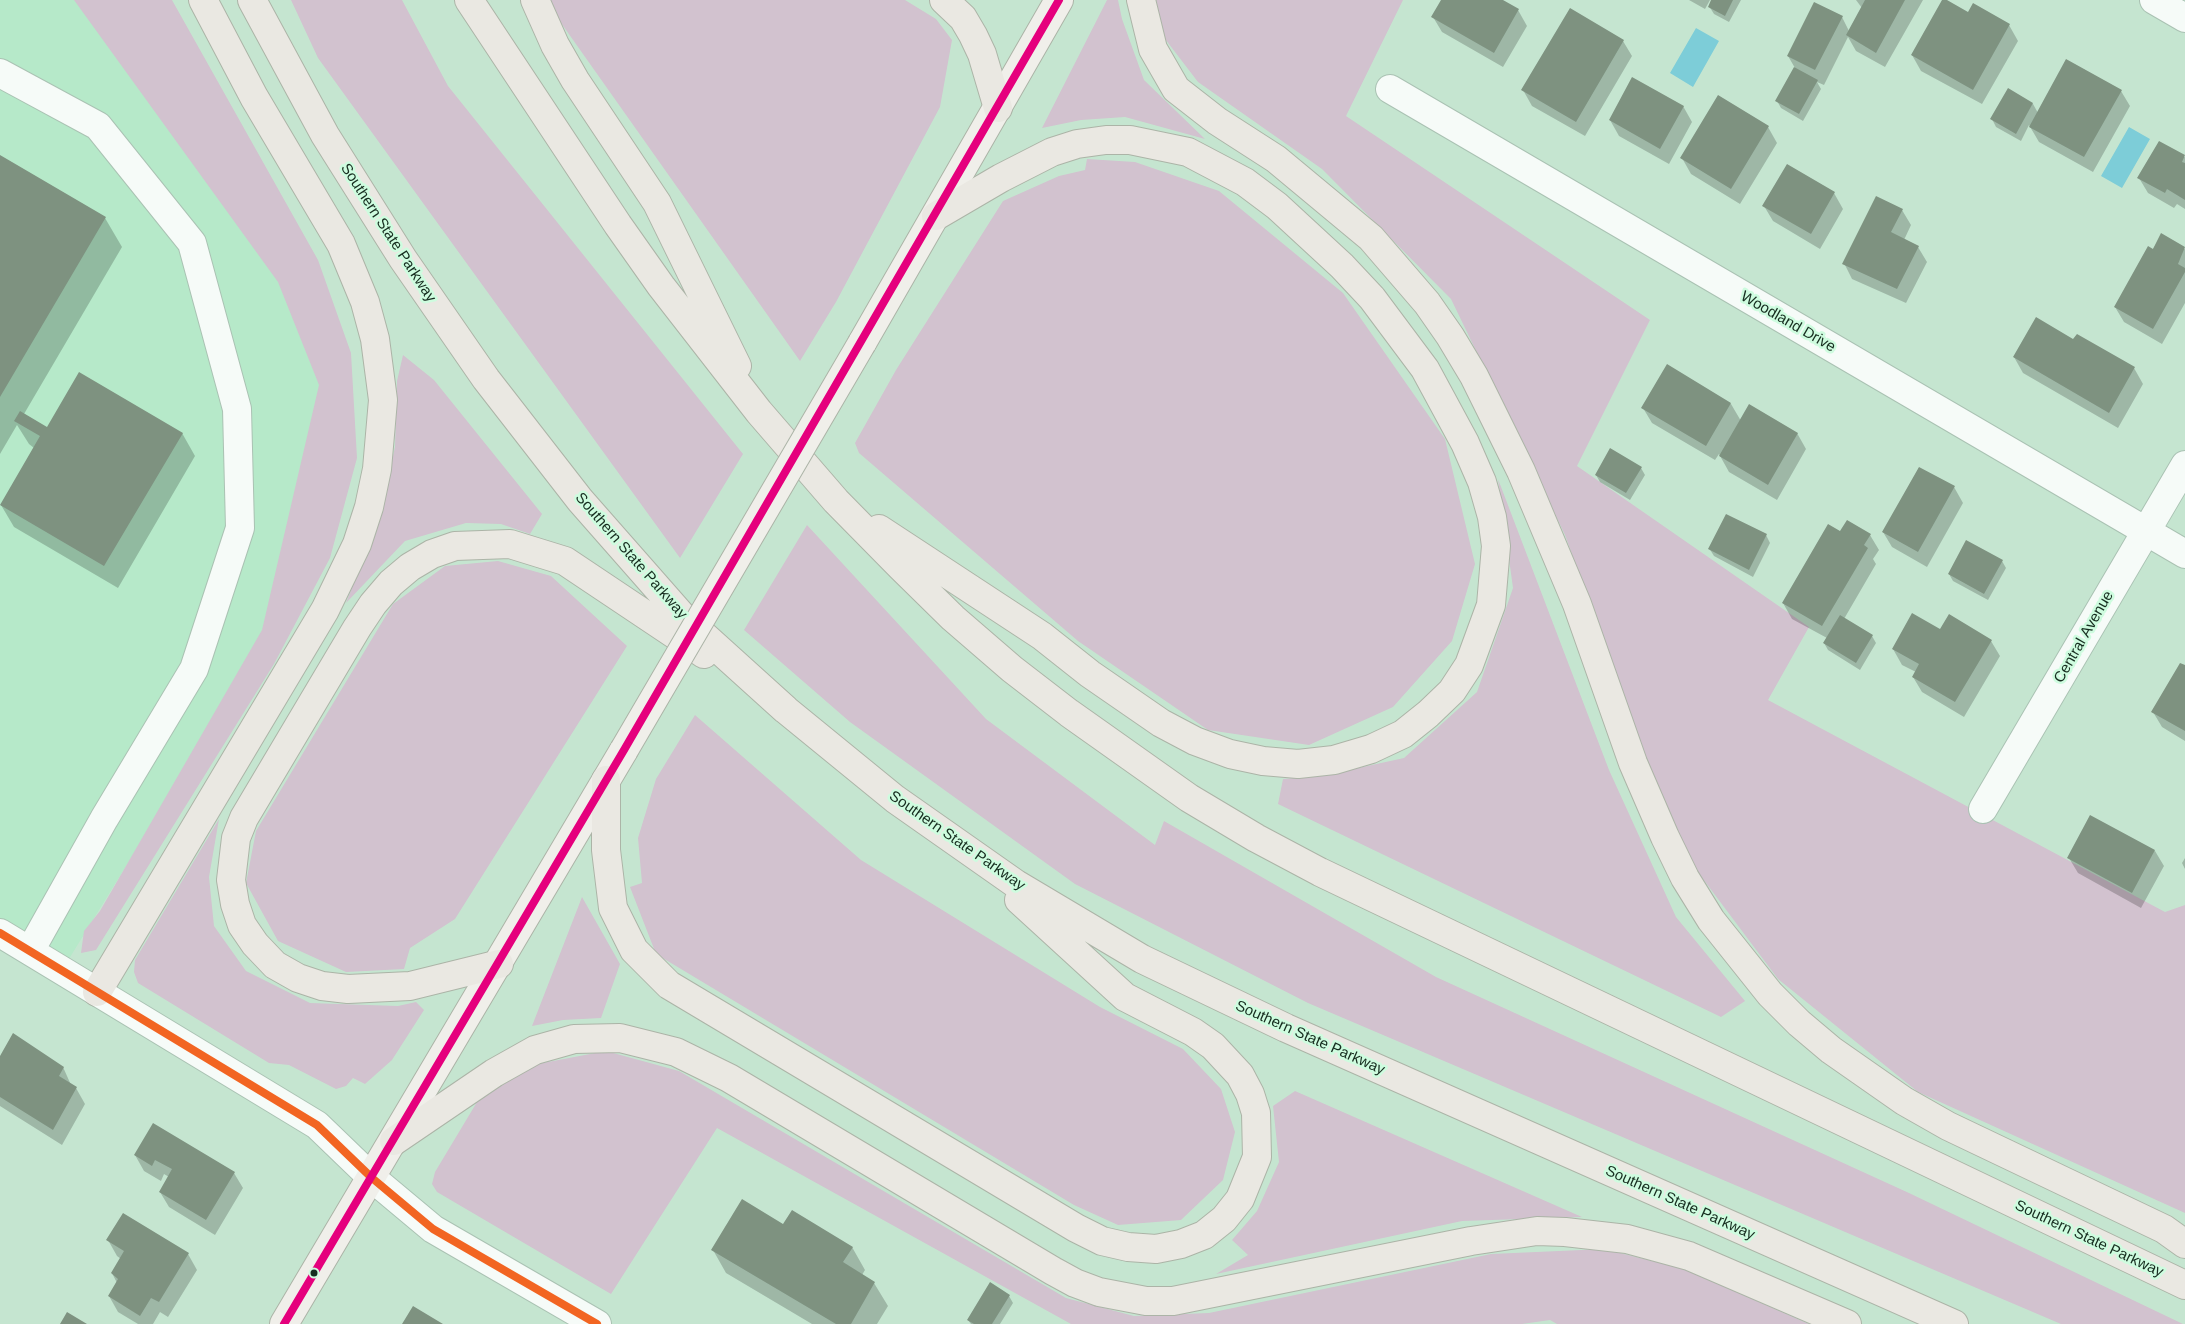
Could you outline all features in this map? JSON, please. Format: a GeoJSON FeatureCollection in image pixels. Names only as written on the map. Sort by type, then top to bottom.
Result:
{"type":"FeatureCollection","features":[{"type":"Feature","properties":{"kind":"highway"},"geometry":{"type":"LineString","coordinates":[[97,992],[325,610],[356,544],[369,507],[379,452],[382,400],[380,372],[375,339],[365,302],[341,244],[254,98],[203,0]]}},
{"type":"Feature","properties":{"kind":"highway","name":"Southern State Parkway"},"geometry":{"type":"LineString","coordinates":[[252,0],[325,135],[403,259],[486,379],[580,500],[682,616],[786,710],[895,799],[957,844],[1078,922],[1142,959],[1220,997],[1954,1324]]}},
{"type":"Feature","properties":{"kind":"highway","name":"Southern State Parkway"},"geometry":{"type":"LineString","coordinates":[[469,0],[573,160],[661,286],[759,412],[836,501],[953,618],[1012,669],[1126,755],[1189,798],[1256,838],[1388,905],[2185,1285]]}},
{"type":"Feature","properties":{"kind":"highway"},"geometry":{"type":"LineString","coordinates":[[535,0],[555,45],[576,80],[658,203],[759,412]]}},
{"type":"Feature","properties":{"kind":"highway"},"geometry":{"type":"LineString","coordinates":[[944,0],[963,18],[973,35],[984,60],[998,108]]}},
{"type":"Feature","properties":{"kind":"highway"},"geometry":{"type":"LineString","coordinates":[[1141,0],[1153,49],[1176,89],[1217,121],[1276,159],[1358,226],[1399,269],[1450,336],[1482,391],[1521,471],[1577,604],[1634,763],[1665,838],[1685,878],[1711,920],[1770,994],[1799,1024],[1831,1050],[1904,1101],[1948,1126],[2164,1229],[2185,1244]]}},
{"type":"Feature","properties":{"kind":"highway"},"geometry":{"type":"LineString","coordinates":[[836,501],[1042,636],[1090,674],[1160,723],[1195,741],[1230,754],[1263,761],[1298,764],[1334,760],[1370,749],[1403,734],[1452,691],[1469,665],[1481,636],[1491,604],[1496,546],[1492,517],[1482,482],[1465,443],[1425,369],[1372,298],[1342,266],[1277,206],[1245,182],[1188,152],[1130,140],[1106,140],[1077,144],[1052,152],[1001,178],[936,216]]}},
{"type":"Feature","properties":{"kind":"highway"},"geometry":{"type":"LineString","coordinates":[[499,964],[410,986],[348,989],[322,986],[298,978],[275,965],[254,944],[242,925],[235,904],[231,880],[232,857],[236,838],[244,818],[357,628],[373,604],[391,583],[410,567],[432,554],[455,546],[510,544],[538,551],[565,561],[786,710]]}},
{"type":"Feature","properties":{"kind":"highway"},"geometry":{"type":"LineString","coordinates":[[606,780],[606,850],[613,908],[634,950],[668,985],[1076,1228],[1102,1241],[1128,1247],[1156,1249],[1182,1244],[1204,1235],[1224,1219],[1240,1200],[1257,1157],[1256,1113],[1250,1094],[1240,1075],[1213,1046],[1193,1032],[1125,997],[957,844]]}},
{"type":"Feature","properties":{"kind":"highway"},"geometry":{"type":"LineString","coordinates":[[394,1141],[494,1073],[535,1050],[574,1039],[620,1038],[676,1052],[729,1078],[1053,1271],[1075,1283],[1099,1292],[1146,1301],[1173,1301],[1471,1241],[1537,1231],[1565,1232],[1627,1239],[1689,1256],[1847,1324]]}},
{"type":"Feature","properties":{"kind":"main road"},"geometry":{"type":"LineString","coordinates":[[284,1324],[499,964],[936,216],[1059,0]]}},
{"type":"Feature","properties":{"kind":"street"},"geometry":{"type":"LineString","coordinates":[[2154,0],[2185,18]]}},
{"type":"Feature","properties":{"kind":"street"},"geometry":{"type":"LineString","coordinates":[[0,73],[98,126],[192,243],[237,409],[240,528],[194,669],[104,819],[30,951]]}},
{"type":"Feature","properties":{"kind":"street","name":"Woodland Drive"},"geometry":{"type":"LineString","coordinates":[[1390,89],[2185,554]]}},
{"type":"Feature","properties":{"kind":"street","name":"Central Avenue"},"geometry":{"type":"LineString","coordinates":[[1983,809],[2185,465]]}},
{"type":"Feature","properties":{"kind":"street"},"geometry":{"type":"LineString","coordinates":[[0,933],[317,1125],[372,1178],[433,1229],[598,1324]]}},
{"type":"Feature","properties":{"kind":"shaded area"},"geometry":{"type":"Polygon","coordinates":[[[0,0],[152,0],[327,375],[273,627],[56,980],[0,946],[0,0]]]}},
{"type":"Feature","properties":{"kind":"shaded area"},"geometry":{"type":"Polygon","coordinates":[[[74,0],[172,0],[318,260],[351,353],[357,458],[330,558],[274,664],[96,950],[81,953],[84,931],[100,911],[262,630],[319,385],[278,282],[74,0]]]}},
{"type":"Feature","properties":{"kind":"shaded area"},"geometry":{"type":"Polygon","coordinates":[[[291,0],[402,0],[448,86],[743,454],[680,558],[318,58],[291,0]]]}},
{"type":"Feature","properties":{"kind":"shaded area"},"geometry":{"type":"Polygon","coordinates":[[[551,0],[905,0],[936,19],[952,40],[940,107],[836,302],[800,361],[554,13],[551,0]]]}},
{"type":"Feature","properties":{"kind":"shaded area"},"geometry":{"type":"Polygon","coordinates":[[[1107,0],[1118,0],[1122,19],[1144,80],[1205,139],[1125,117],[1081,120],[1042,128],[1107,0]]]}},
{"type":"Feature","properties":{"kind":"shaded area"},"geometry":{"type":"Polygon","coordinates":[[[1156,0],[1403,0],[1346,116],[1650,320],[1577,466],[1809,627],[1768,700],[2165,912],[2185,905],[2185,1213],[1918,1092],[1778,979],[1673,839],[1565,535],[1451,299],[1322,169],[1198,82],[1162,35],[1156,0]]]}},
{"type":"Feature","properties":{"kind":"shaded area"},"geometry":{"type":"Polygon","coordinates":[[[1087,159],[1135,162],[1219,191],[1343,293],[1445,439],[1475,564],[1452,641],[1393,707],[1309,745],[1208,730],[1078,641],[859,453],[855,443],[896,370],[1003,201],[1059,176],[1085,170],[1087,159]]]}},
{"type":"Feature","properties":{"kind":"shaded area"},"geometry":{"type":"Polygon","coordinates":[[[403,355],[434,380],[542,514],[530,534],[501,524],[466,523],[405,541],[346,603],[380,516],[395,447],[397,381],[403,355]]]}},
{"type":"Feature","properties":{"kind":"shaded area"},"geometry":{"type":"Polygon","coordinates":[[[1498,479],[1609,770],[1676,917],[1745,1001],[1721,1017],[1278,804],[1283,779],[1326,775],[1404,758],[1477,692],[1513,588],[1498,479]]]}},
{"type":"Feature","properties":{"kind":"shaded area"},"geometry":{"type":"Polygon","coordinates":[[[807,525],[986,719],[1155,845],[1164,821],[1436,977],[1909,1193],[2183,1324],[2061,1324],[1308,1003],[1075,884],[850,722],[744,630],[807,525]]]}},
{"type":"Feature","properties":{"kind":"shaded area"},"geometry":{"type":"Polygon","coordinates":[[[498,561],[551,576],[627,646],[455,919],[410,948],[404,969],[346,972],[278,941],[246,883],[256,831],[393,604],[445,566],[498,561]]]}},
{"type":"Feature","properties":{"kind":"shaded area"},"geometry":{"type":"Polygon","coordinates":[[[695,715],[861,860],[1100,1007],[1183,1049],[1221,1089],[1235,1132],[1223,1180],[1181,1220],[1118,1225],[1074,1205],[656,954],[630,887],[642,883],[638,838],[656,779],[695,715]]]}},
{"type":"Feature","properties":{"kind":"shaded area"},"geometry":{"type":"Polygon","coordinates":[[[219,819],[209,877],[214,926],[246,971],[310,1003],[398,1006],[416,1002],[424,1010],[392,1060],[365,1084],[353,1078],[346,1086],[336,1089],[289,1065],[269,1063],[138,983],[134,972],[135,960],[219,819]]]}},
{"type":"Feature","properties":{"kind":"shaded area"},"geometry":{"type":"Polygon","coordinates":[[[582,897],[620,964],[601,1018],[563,1020],[532,1026],[582,897]]]}},
{"type":"Feature","properties":{"kind":"shaded area"},"geometry":{"type":"Polygon","coordinates":[[[606,1051],[679,1071],[1066,1298],[1134,1316],[1209,1313],[1491,1254],[1604,1249],[1684,1269],[1809,1324],[1557,1324],[1550,1320],[1522,1324],[1071,1324],[717,1128],[611,1294],[437,1192],[432,1184],[435,1172],[477,1102],[532,1065],[606,1051]]]}},
{"type":"Feature","properties":{"kind":"shaded area"},"geometry":{"type":"Polygon","coordinates":[[[1295,1091],[1582,1217],[1462,1221],[1216,1274],[1248,1255],[1232,1240],[1257,1211],[1279,1162],[1273,1106],[1295,1091]]]}},
{"type":"Feature","properties":{"kind":"water"},"geometry":{"type":"Polygon","coordinates":[[[1696,28],[1719,41],[1693,87],[1670,73],[1696,28]]]}},
{"type":"Feature","properties":{"kind":"water"},"geometry":{"type":"Polygon","coordinates":[[[2129,127],[2150,139],[2122,188],[2101,176],[2129,127]]]}},
{"type":"Feature","properties":{"kind":"building"},"geometry":{"type":"Polygon","coordinates":[[[1441,0],[1503,0],[1519,9],[1494,53],[1431,17],[1441,0]]]}},
{"type":"Feature","properties":{"kind":"building"},"geometry":{"type":"Polygon","coordinates":[[[1711,0],[1733,0],[1725,16],[1708,7],[1711,0]]]}},
{"type":"Feature","properties":{"kind":"building"},"geometry":{"type":"Polygon","coordinates":[[[1865,0],[1905,0],[1876,53],[1846,35],[1865,0]]]}},
{"type":"Feature","properties":{"kind":"building"},"geometry":{"type":"Polygon","coordinates":[[[1942,0],[1947,0],[1968,12],[1973,3],[2010,24],[1973,90],[1911,55],[1942,0]]]}},
{"type":"Feature","properties":{"kind":"building"},"geometry":{"type":"Polygon","coordinates":[[[1814,2],[1843,16],[1815,70],[1787,56],[1814,2]]]}},
{"type":"Feature","properties":{"kind":"building"},"geometry":{"type":"Polygon","coordinates":[[[1570,8],[1624,40],[1576,122],[1521,90],[1570,8]]]}},
{"type":"Feature","properties":{"kind":"building"},"geometry":{"type":"Polygon","coordinates":[[[2066,59],[2122,90],[2084,157],[2029,127],[2066,59]]]}},
{"type":"Feature","properties":{"kind":"building"},"geometry":{"type":"Polygon","coordinates":[[[1794,67],[1818,80],[1799,114],[1775,101],[1794,67]]]}},
{"type":"Feature","properties":{"kind":"building"},"geometry":{"type":"Polygon","coordinates":[[[1632,77],[1684,106],[1660,149],[1609,120],[1632,77]]]}},
{"type":"Feature","properties":{"kind":"building"},"geometry":{"type":"Polygon","coordinates":[[[2008,88],[2033,103],[2016,134],[1990,119],[2008,88]]]}},
{"type":"Feature","properties":{"kind":"building"},"geometry":{"type":"Polygon","coordinates":[[[1718,95],[1769,126],[1731,189],[1680,158],[1718,95]]]}},
{"type":"Feature","properties":{"kind":"building"},"geometry":{"type":"Polygon","coordinates":[[[2159,141],[2185,155],[2182,162],[2185,163],[2185,200],[2167,189],[2165,193],[2137,178],[2159,141]]]}},
{"type":"Feature","properties":{"kind":"building"},"geometry":{"type":"Polygon","coordinates":[[[0,155],[106,217],[0,397],[0,155]]]}},
{"type":"Feature","properties":{"kind":"building"},"geometry":{"type":"Polygon","coordinates":[[[1787,164],[1835,192],[1811,234],[1762,206],[1787,164]]]}},
{"type":"Feature","properties":{"kind":"building"},"geometry":{"type":"Polygon","coordinates":[[[1876,196],[1903,209],[1891,232],[1919,246],[1897,289],[1842,264],[1876,196]]]}},
{"type":"Feature","properties":{"kind":"building"},"geometry":{"type":"Polygon","coordinates":[[[2161,233],[2185,247],[2178,264],[2185,268],[2185,272],[2153,329],[2114,307],[2148,246],[2153,249],[2161,233]]]}},
{"type":"Feature","properties":{"kind":"building"},"geometry":{"type":"Polygon","coordinates":[[[2036,317],[2073,339],[2077,334],[2135,367],[2109,413],[2013,357],[2036,317]]]}},
{"type":"Feature","properties":{"kind":"building"},"geometry":{"type":"Polygon","coordinates":[[[1667,364],[1731,403],[1706,446],[1641,408],[1667,364]]]}},
{"type":"Feature","properties":{"kind":"building"},"geometry":{"type":"Polygon","coordinates":[[[79,372],[183,433],[104,566],[0,505],[40,436],[14,421],[20,411],[47,427],[79,372]]]}},
{"type":"Feature","properties":{"kind":"building"},"geometry":{"type":"Polygon","coordinates":[[[1749,404],[1798,433],[1768,485],[1719,456],[1749,404]]]}},
{"type":"Feature","properties":{"kind":"building"},"geometry":{"type":"Polygon","coordinates":[[[1610,448],[1642,467],[1626,493],[1595,475],[1610,448]]]}},
{"type":"Feature","properties":{"kind":"building"},"geometry":{"type":"Polygon","coordinates":[[[1919,467],[1955,486],[1918,552],[1882,532],[1919,467]]]}},
{"type":"Feature","properties":{"kind":"building"},"geometry":{"type":"Polygon","coordinates":[[[1726,514],[1767,534],[1749,570],[1708,549],[1726,514]]]}},
{"type":"Feature","properties":{"kind":"building"},"geometry":{"type":"Polygon","coordinates":[[[1847,520],[1871,534],[1864,545],[1868,548],[1822,626],[1782,603],[1828,524],[1840,531],[1847,520]]]}},
{"type":"Feature","properties":{"kind":"building"},"geometry":{"type":"Polygon","coordinates":[[[1966,540],[2003,560],[1984,594],[1948,574],[1966,540]]]}},
{"type":"Feature","properties":{"kind":"building"},"geometry":{"type":"Polygon","coordinates":[[[1912,613],[1940,629],[1949,614],[1992,640],[1955,702],[1912,677],[1919,664],[1892,649],[1912,613]]]}},
{"type":"Feature","properties":{"kind":"building"},"geometry":{"type":"Polygon","coordinates":[[[1840,615],[1873,635],[1856,663],[1823,643],[1840,615]]]}},
{"type":"Feature","properties":{"kind":"building"},"geometry":{"type":"Polygon","coordinates":[[[2180,663],[2185,665],[2185,731],[2151,712],[2180,663]]]}},
{"type":"Feature","properties":{"kind":"building"},"geometry":{"type":"Polygon","coordinates":[[[2090,815],[2155,850],[2132,893],[2067,858],[2090,815]]]}},
{"type":"Feature","properties":{"kind":"building"},"geometry":{"type":"Polygon","coordinates":[[[13,1033],[64,1067],[59,1076],[77,1087],[53,1130],[0,1097],[0,1056],[13,1033]]]}},
{"type":"Feature","properties":{"kind":"building"},"geometry":{"type":"Polygon","coordinates":[[[153,1123],[235,1172],[206,1220],[159,1192],[172,1169],[155,1160],[152,1166],[134,1155],[153,1123]]]}},
{"type":"Feature","properties":{"kind":"building"},"geometry":{"type":"Polygon","coordinates":[[[742,1199],[783,1224],[792,1210],[853,1247],[843,1262],[875,1282],[851,1324],[836,1324],[711,1250],[742,1199]]]}},
{"type":"Feature","properties":{"kind":"building"},"geometry":{"type":"Polygon","coordinates":[[[123,1213],[189,1253],[159,1302],[151,1298],[140,1316],[108,1296],[118,1279],[111,1273],[124,1251],[106,1240],[123,1213]]]}},
{"type":"Feature","properties":{"kind":"building"},"geometry":{"type":"Polygon","coordinates":[[[990,1282],[1010,1295],[992,1324],[974,1324],[967,1320],[990,1282]]]}},
{"type":"Feature","properties":{"kind":"building"},"geometry":{"type":"Polygon","coordinates":[[[413,1306],[443,1324],[402,1324],[413,1306]]]}},
{"type":"Feature","properties":{"kind":"building"},"geometry":{"type":"Polygon","coordinates":[[[67,1312],[87,1324],[60,1324],[67,1312]]]}},
{"type":"Feature","properties":{"kind":"transit line"},"geometry":{"type":"LineString","coordinates":[[284,1324],[624,750],[1059,0]]}},
{"type":"Feature","properties":{"kind":"transit line"},"geometry":{"type":"LineString","coordinates":[[0,933],[317,1125],[372,1178],[433,1229],[597,1324]]}}]}
